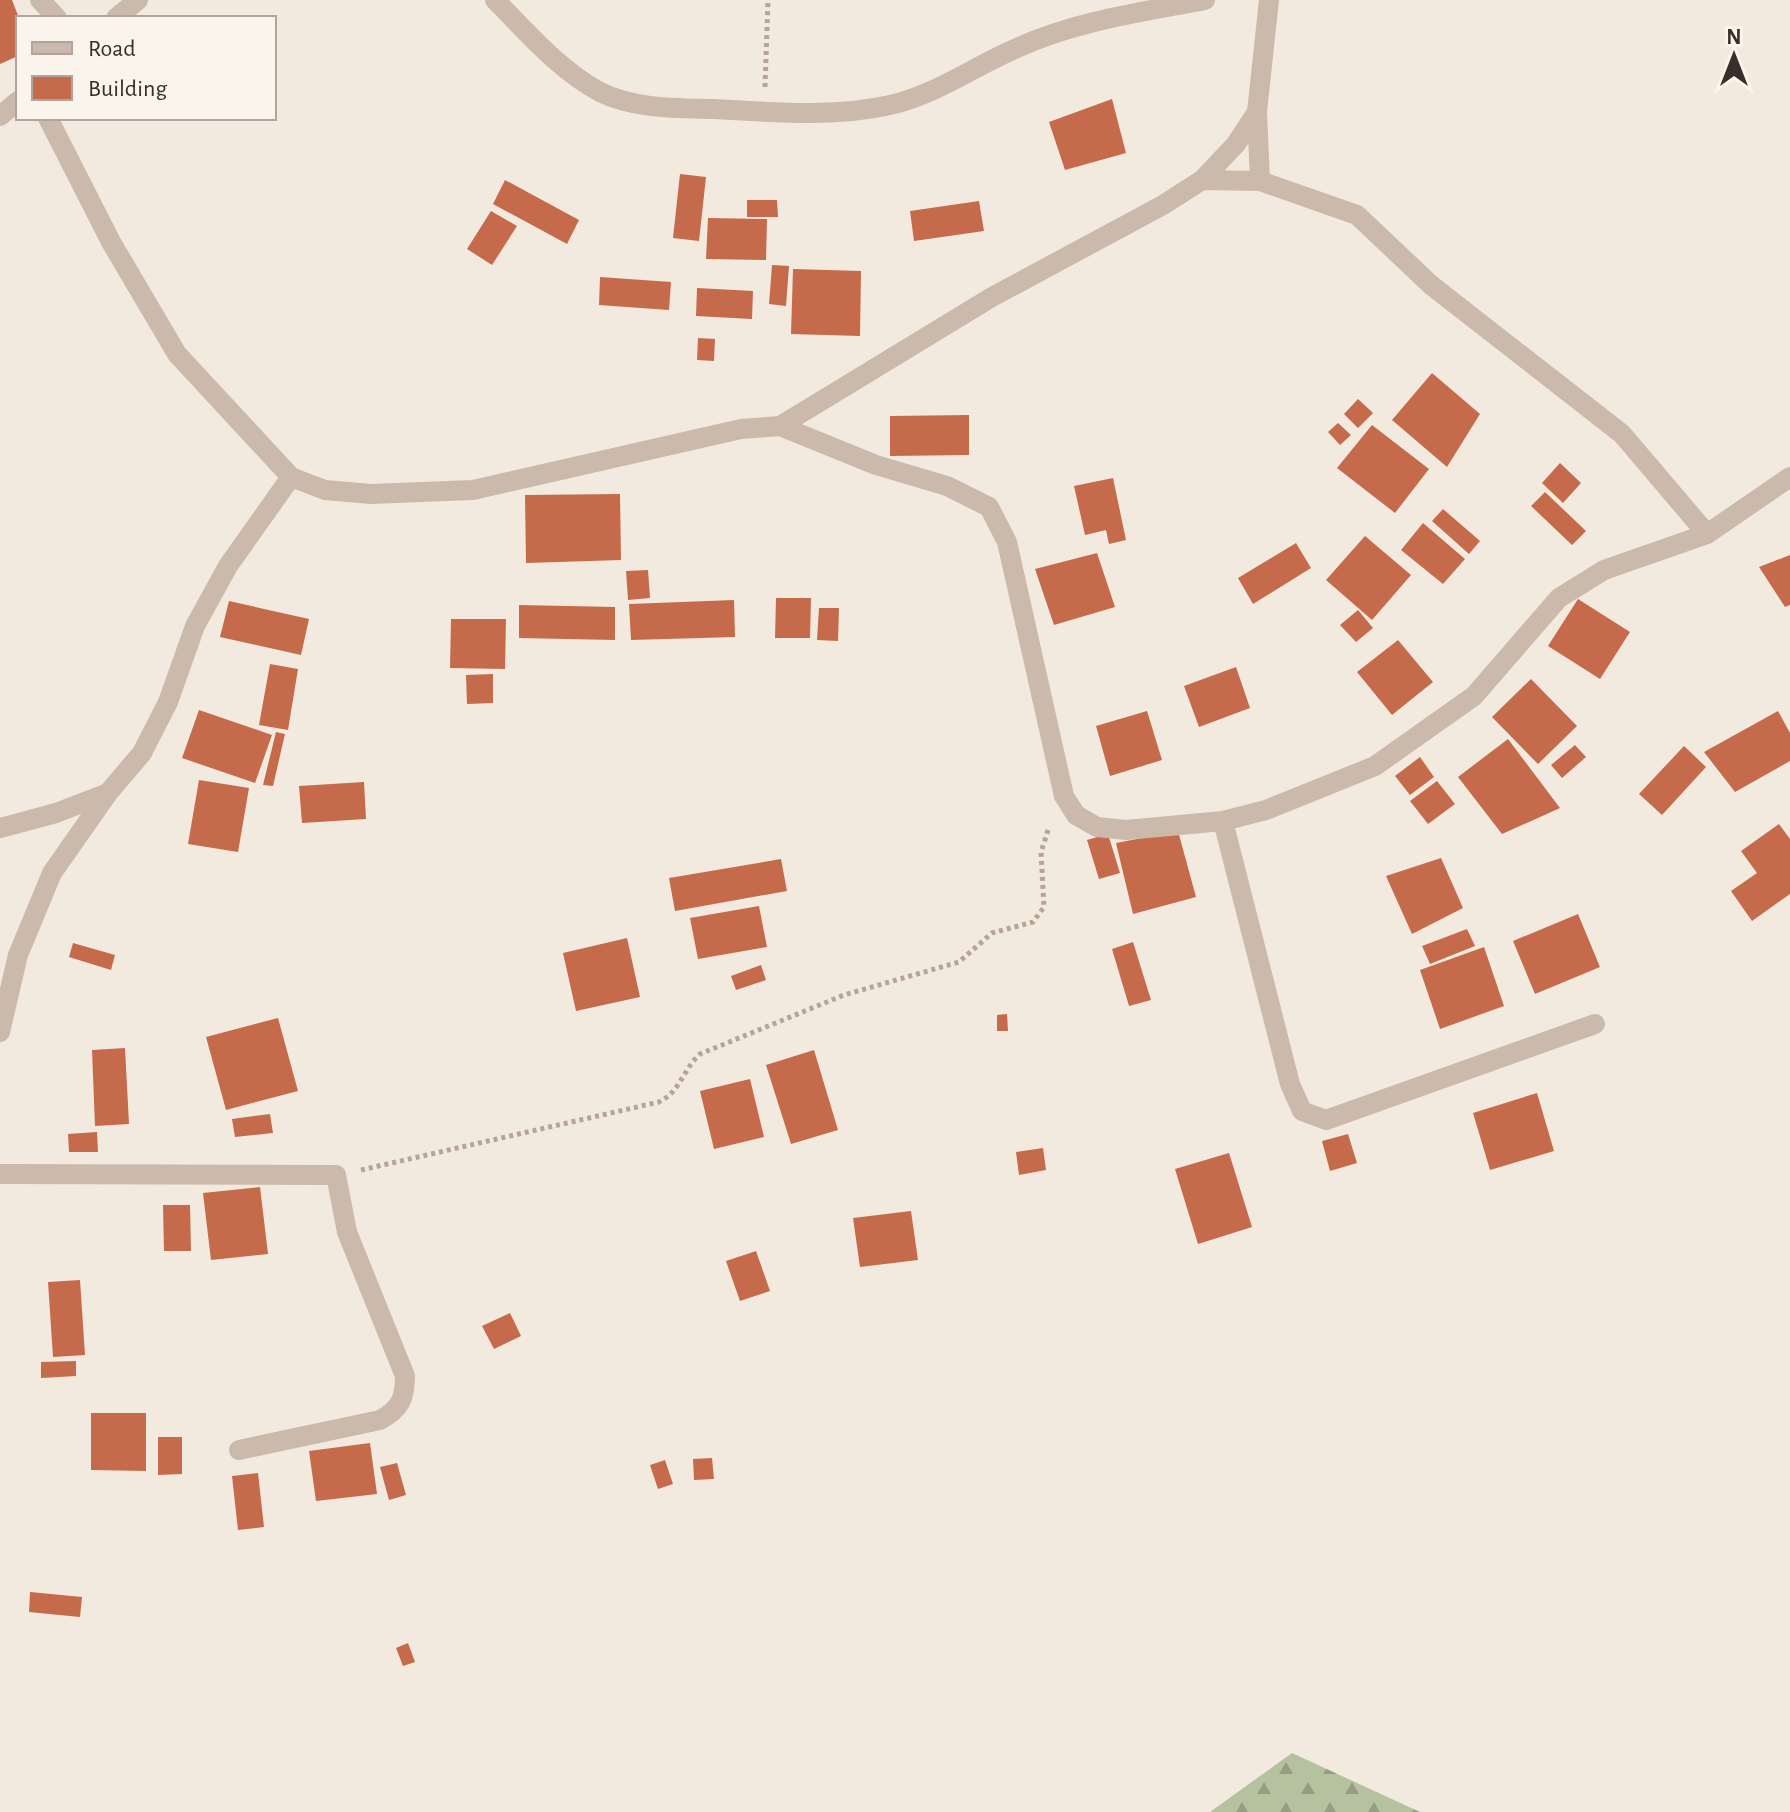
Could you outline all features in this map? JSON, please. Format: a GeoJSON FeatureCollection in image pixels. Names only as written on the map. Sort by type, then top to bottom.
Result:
{"type":"FeatureCollection","features":[{"type":"Feature","properties":{"kind":"street"},"geometry":{"type":"LineString","coordinates":[[40,0],[55,16]]}},
{"type":"Feature","properties":{"kind":"street"},"geometry":{"type":"LineString","coordinates":[[118,16],[138,0]]}},
{"type":"Feature","properties":{"kind":"street"},"geometry":{"type":"LineString","coordinates":[[495,0],[567,71],[603,93],[653,107],[769,111],[855,111],[890,105],[930,94],[1017,47],[1075,28],[1205,0]]}},
{"type":"Feature","properties":{"kind":"street"},"geometry":{"type":"LineString","coordinates":[[1260,181],[1257,112],[1269,0]]}},
{"type":"Feature","properties":{"kind":"street"},"geometry":{"type":"LineString","coordinates":[[0,116],[16,103]]}},
{"type":"Feature","properties":{"kind":"street"},"geometry":{"type":"LineString","coordinates":[[780,426],[992,297],[1163,205],[1202,180],[1236,144],[1257,112]]}},
{"type":"Feature","properties":{"kind":"street"},"geometry":{"type":"LineString","coordinates":[[49,120],[111,242],[177,354],[291,477],[325,490],[371,494],[473,490],[741,429],[780,426],[876,465],[947,486],[989,507],[1007,542],[1064,796],[1076,815],[1097,827],[1126,830],[1223,821],[1266,810],[1375,766],[1474,696],[1559,598],[1604,570],[1707,534],[1790,477]]}},
{"type":"Feature","properties":{"kind":"street"},"geometry":{"type":"LineString","coordinates":[[1202,180],[1260,181],[1357,215],[1431,285],[1622,434],[1707,534]]}},
{"type":"Feature","properties":{"kind":"street"},"geometry":{"type":"LineString","coordinates":[[0,1032],[18,955],[52,873],[108,793],[142,753],[168,702],[195,626],[228,566],[291,477]]}},
{"type":"Feature","properties":{"kind":"street"},"geometry":{"type":"LineString","coordinates":[[0,828],[56,813],[108,793]]}},
{"type":"Feature","properties":{"kind":"street"},"geometry":{"type":"LineString","coordinates":[[1223,821],[1290,1084],[1302,1111],[1326,1120],[1595,1024]]}},
{"type":"Feature","properties":{"kind":"street"},"geometry":{"type":"LineString","coordinates":[[0,1174],[336,1175],[347,1232],[405,1376],[405,1395],[397,1411],[380,1420],[239,1450]]}},
{"type":"Feature","properties":{"kind":"path"},"geometry":{"type":"LineString","coordinates":[[768,0],[765,83],[769,111]]}},
{"type":"Feature","properties":{"kind":"path"},"geometry":{"type":"LineString","coordinates":[[336,1175],[406,1162],[659,1102],[675,1092],[691,1062],[700,1054],[844,995],[959,962],[992,933],[1033,922],[1040,917],[1044,907],[1041,852],[1064,796]]}},
{"type":"Feature","properties":{"kind":"green space"},"geometry":{"type":"Polygon","coordinates":[[[1292,1753],[1420,1812],[1210,1812],[1292,1753]]]}},
{"type":"Feature","properties":{"kind":"building"},"geometry":{"type":"Polygon","coordinates":[[[0,0],[12,0],[18,16],[16,57],[0,64],[0,0]]]}},
{"type":"Feature","properties":{"kind":"building"},"geometry":{"type":"Polygon","coordinates":[[[1112,99],[1126,153],[1065,170],[1049,122],[1112,99]]]}},
{"type":"Feature","properties":{"kind":"building"},"geometry":{"type":"Polygon","coordinates":[[[680,174],[706,177],[699,241],[673,238],[680,174]]]}},
{"type":"Feature","properties":{"kind":"building"},"geometry":{"type":"Polygon","coordinates":[[[505,180],[579,220],[567,244],[493,204],[505,180]]]}},
{"type":"Feature","properties":{"kind":"building"},"geometry":{"type":"Polygon","coordinates":[[[747,200],[777,200],[778,217],[747,217],[747,200]]]}},
{"type":"Feature","properties":{"kind":"building"},"geometry":{"type":"Polygon","coordinates":[[[979,201],[984,231],[914,241],[910,211],[979,201]]]}},
{"type":"Feature","properties":{"kind":"building"},"geometry":{"type":"Polygon","coordinates":[[[491,211],[517,226],[492,265],[467,249],[491,211]]]}},
{"type":"Feature","properties":{"kind":"building"},"geometry":{"type":"Polygon","coordinates":[[[708,218],[767,219],[766,260],[706,259],[708,218]]]}},
{"type":"Feature","properties":{"kind":"building"},"geometry":{"type":"Polygon","coordinates":[[[772,265],[789,266],[786,306],[769,304],[772,265]]]}},
{"type":"Feature","properties":{"kind":"building"},"geometry":{"type":"Polygon","coordinates":[[[793,269],[861,271],[860,336],[791,334],[793,269]]]}},
{"type":"Feature","properties":{"kind":"building"},"geometry":{"type":"Polygon","coordinates":[[[600,277],[671,282],[669,310],[599,305],[600,277]]]}},
{"type":"Feature","properties":{"kind":"building"},"geometry":{"type":"Polygon","coordinates":[[[697,288],[753,291],[752,319],[696,316],[697,288]]]}},
{"type":"Feature","properties":{"kind":"building"},"geometry":{"type":"Polygon","coordinates":[[[698,338],[715,339],[714,361],[697,360],[698,338]]]}},
{"type":"Feature","properties":{"kind":"building"},"geometry":{"type":"Polygon","coordinates":[[[1432,373],[1480,414],[1447,467],[1392,420],[1432,373]]]}},
{"type":"Feature","properties":{"kind":"building"},"geometry":{"type":"Polygon","coordinates":[[[1358,399],[1373,413],[1358,428],[1344,414],[1358,399]]]}},
{"type":"Feature","properties":{"kind":"building"},"geometry":{"type":"Polygon","coordinates":[[[969,415],[969,455],[890,456],[890,416],[969,415]]]}},
{"type":"Feature","properties":{"kind":"building"},"geometry":{"type":"Polygon","coordinates":[[[1338,423],[1351,435],[1340,445],[1328,432],[1338,423]]]}},
{"type":"Feature","properties":{"kind":"building"},"geometry":{"type":"Polygon","coordinates":[[[1372,425],[1429,469],[1395,513],[1337,468],[1372,425]]]}},
{"type":"Feature","properties":{"kind":"building"},"geometry":{"type":"Polygon","coordinates":[[[1560,463],[1581,483],[1563,503],[1542,483],[1560,463]]]}},
{"type":"Feature","properties":{"kind":"building"},"geometry":{"type":"Polygon","coordinates":[[[1113,478],[1126,540],[1109,544],[1106,530],[1085,535],[1074,486],[1113,478]]]}},
{"type":"Feature","properties":{"kind":"building"},"geometry":{"type":"Polygon","coordinates":[[[1545,492],[1586,531],[1572,545],[1531,506],[1545,492]]]}},
{"type":"Feature","properties":{"kind":"building"},"geometry":{"type":"Polygon","coordinates":[[[620,494],[621,560],[526,563],[525,495],[620,494]]]}},
{"type":"Feature","properties":{"kind":"building"},"geometry":{"type":"Polygon","coordinates":[[[1443,509],[1480,541],[1469,554],[1432,521],[1443,509]]]}},
{"type":"Feature","properties":{"kind":"building"},"geometry":{"type":"Polygon","coordinates":[[[1423,523],[1465,559],[1443,584],[1401,550],[1423,523]]]}},
{"type":"Feature","properties":{"kind":"building"},"geometry":{"type":"Polygon","coordinates":[[[1365,536],[1411,575],[1372,620],[1326,580],[1365,536]]]}},
{"type":"Feature","properties":{"kind":"building"},"geometry":{"type":"Polygon","coordinates":[[[1296,543],[1311,568],[1253,604],[1238,578],[1296,543]]]}},
{"type":"Feature","properties":{"kind":"building"},"geometry":{"type":"Polygon","coordinates":[[[1097,553],[1115,607],[1054,625],[1035,569],[1097,553]]]}},
{"type":"Feature","properties":{"kind":"building"},"geometry":{"type":"Polygon","coordinates":[[[1790,555],[1790,605],[1785,607],[1759,567],[1790,555]]]}},
{"type":"Feature","properties":{"kind":"building"},"geometry":{"type":"Polygon","coordinates":[[[648,570],[650,598],[628,600],[626,571],[648,570]]]}},
{"type":"Feature","properties":{"kind":"building"},"geometry":{"type":"Polygon","coordinates":[[[776,598],[811,598],[810,638],[775,638],[776,598]]]}},
{"type":"Feature","properties":{"kind":"building"},"geometry":{"type":"Polygon","coordinates":[[[1578,599],[1630,632],[1600,679],[1548,646],[1578,599]]]}},
{"type":"Feature","properties":{"kind":"building"},"geometry":{"type":"Polygon","coordinates":[[[734,600],[735,637],[631,640],[629,604],[734,600]]]}},
{"type":"Feature","properties":{"kind":"building"},"geometry":{"type":"Polygon","coordinates":[[[229,601],[309,619],[301,655],[220,637],[229,601]]]}},
{"type":"Feature","properties":{"kind":"building"},"geometry":{"type":"Polygon","coordinates":[[[519,605],[615,607],[615,640],[519,638],[519,605]]]}},
{"type":"Feature","properties":{"kind":"building"},"geometry":{"type":"Polygon","coordinates":[[[819,608],[839,608],[838,641],[817,640],[819,608]]]}},
{"type":"Feature","properties":{"kind":"building"},"geometry":{"type":"Polygon","coordinates":[[[1358,610],[1373,628],[1356,642],[1340,625],[1358,610]]]}},
{"type":"Feature","properties":{"kind":"building"},"geometry":{"type":"Polygon","coordinates":[[[451,619],[506,619],[505,669],[450,668],[451,619]]]}},
{"type":"Feature","properties":{"kind":"building"},"geometry":{"type":"Polygon","coordinates":[[[1398,640],[1433,682],[1392,715],[1357,672],[1398,640]]]}},
{"type":"Feature","properties":{"kind":"building"},"geometry":{"type":"Polygon","coordinates":[[[270,664],[298,669],[288,730],[259,725],[270,664]]]}},
{"type":"Feature","properties":{"kind":"building"},"geometry":{"type":"Polygon","coordinates":[[[1236,667],[1250,708],[1199,727],[1184,686],[1236,667]]]}},
{"type":"Feature","properties":{"kind":"building"},"geometry":{"type":"Polygon","coordinates":[[[493,674],[493,703],[467,704],[466,675],[493,674]]]}},
{"type":"Feature","properties":{"kind":"building"},"geometry":{"type":"Polygon","coordinates":[[[1531,679],[1577,726],[1538,764],[1492,717],[1531,679]]]}},
{"type":"Feature","properties":{"kind":"building"},"geometry":{"type":"Polygon","coordinates":[[[199,710],[272,735],[255,783],[182,758],[199,710]]]}},
{"type":"Feature","properties":{"kind":"building"},"geometry":{"type":"Polygon","coordinates":[[[1147,711],[1162,760],[1110,776],[1096,726],[1147,711]]]}},
{"type":"Feature","properties":{"kind":"building"},"geometry":{"type":"Polygon","coordinates":[[[1778,711],[1790,733],[1790,761],[1735,792],[1704,752],[1778,711]]]}},
{"type":"Feature","properties":{"kind":"building"},"geometry":{"type":"Polygon","coordinates":[[[276,732],[285,734],[273,786],[263,785],[276,732]]]}},
{"type":"Feature","properties":{"kind":"building"},"geometry":{"type":"Polygon","coordinates":[[[1508,739],[1560,808],[1502,834],[1458,777],[1508,739]]]}},
{"type":"Feature","properties":{"kind":"building"},"geometry":{"type":"Polygon","coordinates":[[[1575,745],[1586,757],[1562,778],[1551,765],[1575,745]]]}},
{"type":"Feature","properties":{"kind":"building"},"geometry":{"type":"Polygon","coordinates":[[[1684,746],[1706,767],[1662,815],[1639,794],[1684,746]]]}},
{"type":"Feature","properties":{"kind":"building"},"geometry":{"type":"Polygon","coordinates":[[[1420,757],[1434,777],[1410,795],[1395,776],[1420,757]]]}},
{"type":"Feature","properties":{"kind":"building"},"geometry":{"type":"Polygon","coordinates":[[[199,780],[249,788],[238,852],[188,844],[199,780]]]}},
{"type":"Feature","properties":{"kind":"building"},"geometry":{"type":"Polygon","coordinates":[[[1437,781],[1455,804],[1428,824],[1410,801],[1437,781]]]}},
{"type":"Feature","properties":{"kind":"building"},"geometry":{"type":"Polygon","coordinates":[[[364,782],[366,819],[302,823],[299,786],[364,782]]]}},
{"type":"Feature","properties":{"kind":"building"},"geometry":{"type":"Polygon","coordinates":[[[1779,824],[1790,839],[1790,894],[1752,921],[1731,891],[1757,873],[1741,851],[1779,824]]]}},
{"type":"Feature","properties":{"kind":"building"},"geometry":{"type":"Polygon","coordinates":[[[1178,831],[1196,897],[1133,914],[1116,843],[1178,831]]]}},
{"type":"Feature","properties":{"kind":"building"},"geometry":{"type":"Polygon","coordinates":[[[1108,834],[1120,873],[1099,879],[1087,840],[1108,834]]]}},
{"type":"Feature","properties":{"kind":"building"},"geometry":{"type":"Polygon","coordinates":[[[1441,858],[1463,908],[1412,934],[1386,876],[1441,858]]]}},
{"type":"Feature","properties":{"kind":"building"},"geometry":{"type":"Polygon","coordinates":[[[781,859],[787,891],[675,911],[669,878],[781,859]]]}},
{"type":"Feature","properties":{"kind":"building"},"geometry":{"type":"Polygon","coordinates":[[[759,906],[767,947],[698,959],[690,918],[759,906]]]}},
{"type":"Feature","properties":{"kind":"building"},"geometry":{"type":"Polygon","coordinates":[[[1578,914],[1600,967],[1535,994],[1513,941],[1578,914]]]}},
{"type":"Feature","properties":{"kind":"building"},"geometry":{"type":"Polygon","coordinates":[[[1467,929],[1475,946],[1430,964],[1422,946],[1467,929]]]}},
{"type":"Feature","properties":{"kind":"building"},"geometry":{"type":"Polygon","coordinates":[[[627,938],[640,997],[576,1011],[563,953],[627,938]]]}},
{"type":"Feature","properties":{"kind":"building"},"geometry":{"type":"Polygon","coordinates":[[[1133,942],[1151,1000],[1129,1006],[1112,949],[1133,942]]]}},
{"type":"Feature","properties":{"kind":"building"},"geometry":{"type":"Polygon","coordinates":[[[73,943],[115,955],[111,970],[69,957],[73,943]]]}},
{"type":"Feature","properties":{"kind":"building"},"geometry":{"type":"Polygon","coordinates":[[[1484,947],[1504,1006],[1440,1029],[1420,970],[1484,947]]]}},
{"type":"Feature","properties":{"kind":"building"},"geometry":{"type":"Polygon","coordinates":[[[761,965],[766,980],[736,990],[731,976],[761,965]]]}},
{"type":"Feature","properties":{"kind":"building"},"geometry":{"type":"Polygon","coordinates":[[[1007,1014],[1008,1031],[997,1031],[997,1015],[1007,1014]]]}},
{"type":"Feature","properties":{"kind":"building"},"geometry":{"type":"Polygon","coordinates":[[[278,1018],[298,1091],[226,1110],[206,1037],[278,1018]]]}},
{"type":"Feature","properties":{"kind":"building"},"geometry":{"type":"Polygon","coordinates":[[[125,1048],[129,1124],[95,1126],[92,1050],[125,1048]]]}},
{"type":"Feature","properties":{"kind":"building"},"geometry":{"type":"Polygon","coordinates":[[[814,1050],[838,1130],[791,1144],[766,1065],[814,1050]]]}},
{"type":"Feature","properties":{"kind":"building"},"geometry":{"type":"Polygon","coordinates":[[[750,1079],[764,1137],[714,1149],[700,1091],[750,1079]]]}},
{"type":"Feature","properties":{"kind":"building"},"geometry":{"type":"Polygon","coordinates":[[[1537,1093],[1554,1151],[1490,1170],[1473,1113],[1537,1093]]]}},
{"type":"Feature","properties":{"kind":"building"},"geometry":{"type":"Polygon","coordinates":[[[270,1114],[273,1133],[235,1137],[232,1119],[270,1114]]]}},
{"type":"Feature","properties":{"kind":"building"},"geometry":{"type":"Polygon","coordinates":[[[97,1132],[98,1152],[69,1152],[68,1134],[97,1132]]]}},
{"type":"Feature","properties":{"kind":"building"},"geometry":{"type":"Polygon","coordinates":[[[1348,1134],[1357,1163],[1330,1171],[1322,1141],[1348,1134]]]}},
{"type":"Feature","properties":{"kind":"building"},"geometry":{"type":"Polygon","coordinates":[[[1043,1148],[1046,1170],[1019,1175],[1016,1152],[1043,1148]]]}},
{"type":"Feature","properties":{"kind":"building"},"geometry":{"type":"Polygon","coordinates":[[[1229,1153],[1252,1227],[1198,1244],[1175,1169],[1229,1153]]]}},
{"type":"Feature","properties":{"kind":"building"},"geometry":{"type":"Polygon","coordinates":[[[260,1187],[268,1254],[211,1260],[203,1193],[260,1187]]]}},
{"type":"Feature","properties":{"kind":"building"},"geometry":{"type":"Polygon","coordinates":[[[163,1205],[190,1205],[191,1251],[164,1251],[163,1205]]]}},
{"type":"Feature","properties":{"kind":"building"},"geometry":{"type":"Polygon","coordinates":[[[911,1211],[918,1260],[860,1267],[853,1218],[911,1211]]]}},
{"type":"Feature","properties":{"kind":"building"},"geometry":{"type":"Polygon","coordinates":[[[756,1251],[770,1291],[740,1301],[726,1261],[756,1251]]]}},
{"type":"Feature","properties":{"kind":"building"},"geometry":{"type":"Polygon","coordinates":[[[80,1280],[85,1355],[53,1357],[48,1282],[80,1280]]]}},
{"type":"Feature","properties":{"kind":"building"},"geometry":{"type":"Polygon","coordinates":[[[510,1313],[521,1336],[494,1349],[482,1326],[510,1313]]]}},
{"type":"Feature","properties":{"kind":"building"},"geometry":{"type":"Polygon","coordinates":[[[76,1361],[76,1376],[41,1378],[41,1362],[76,1361]]]}},
{"type":"Feature","properties":{"kind":"building"},"geometry":{"type":"Polygon","coordinates":[[[91,1413],[146,1413],[146,1471],[91,1470],[91,1413]]]}},
{"type":"Feature","properties":{"kind":"building"},"geometry":{"type":"Polygon","coordinates":[[[158,1437],[182,1437],[182,1474],[158,1475],[158,1437]]]}},
{"type":"Feature","properties":{"kind":"building"},"geometry":{"type":"Polygon","coordinates":[[[370,1443],[377,1494],[316,1501],[309,1451],[370,1443]]]}},
{"type":"Feature","properties":{"kind":"building"},"geometry":{"type":"Polygon","coordinates":[[[712,1458],[714,1479],[694,1480],[693,1459],[712,1458]]]}},
{"type":"Feature","properties":{"kind":"building"},"geometry":{"type":"Polygon","coordinates":[[[665,1460],[673,1484],[658,1489],[650,1465],[665,1460]]]}},
{"type":"Feature","properties":{"kind":"building"},"geometry":{"type":"Polygon","coordinates":[[[397,1463],[406,1495],[389,1500],[380,1467],[397,1463]]]}},
{"type":"Feature","properties":{"kind":"building"},"geometry":{"type":"Polygon","coordinates":[[[258,1473],[264,1527],[238,1530],[232,1476],[258,1473]]]}},
{"type":"Feature","properties":{"kind":"building"},"geometry":{"type":"Polygon","coordinates":[[[30,1592],[82,1597],[80,1617],[29,1612],[30,1592]]]}},
{"type":"Feature","properties":{"kind":"building"},"geometry":{"type":"Polygon","coordinates":[[[408,1643],[415,1662],[403,1666],[396,1648],[408,1643]]]}}]}
